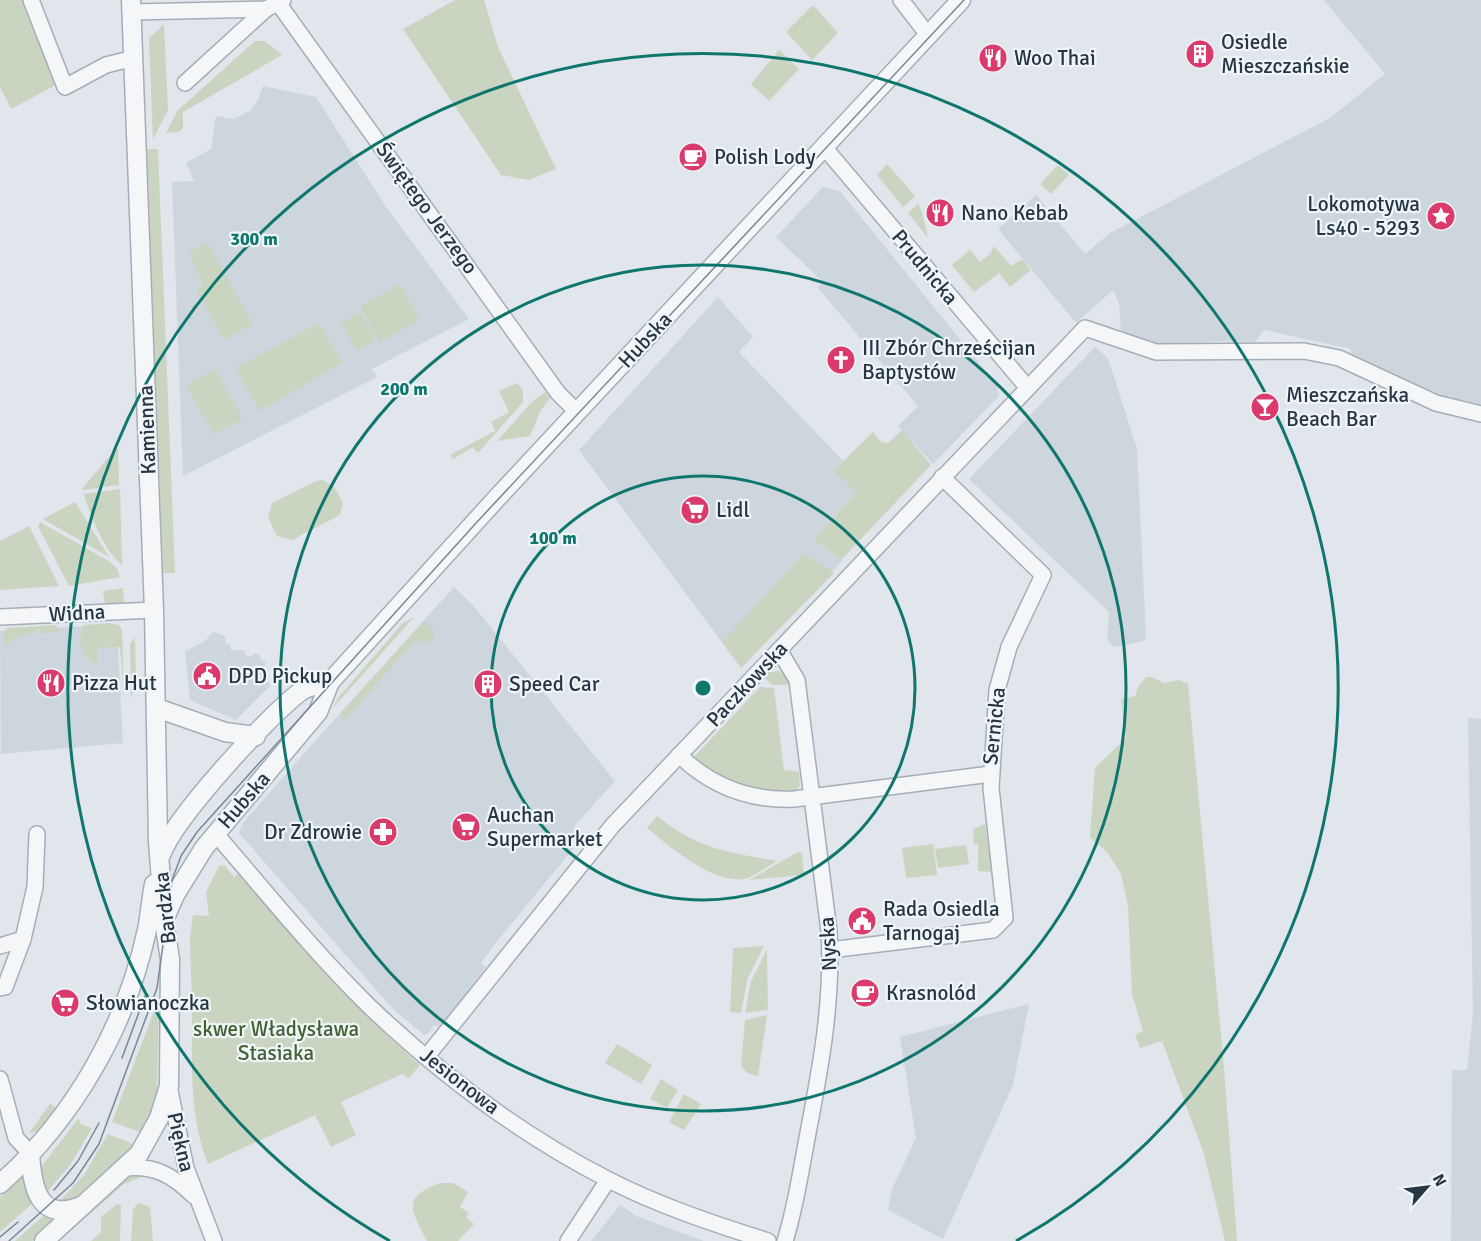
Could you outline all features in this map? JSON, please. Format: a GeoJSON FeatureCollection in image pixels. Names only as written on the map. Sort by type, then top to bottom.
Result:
{"type":"FeatureCollection","features":[{"type":"Feature","properties":{"kind":"street"},"geometry":{"type":"LineString","coordinates":[[31,0],[65,87],[106,65],[134,58]]}},
{"type":"Feature","properties":{"kind":"street"},"geometry":{"type":"LineString","coordinates":[[901,0],[928,35]]}},
{"type":"Feature","properties":{"kind":"street","name":"Hubska"},"geometry":{"type":"LineString","coordinates":[[164,921],[187,874],[215,833],[318,712],[330,682],[960,0]]}},
{"type":"Feature","properties":{"kind":"street"},"geometry":{"type":"LineString","coordinates":[[131,6],[276,4]]}},
{"type":"Feature","properties":{"kind":"street"},"geometry":{"type":"LineString","coordinates":[[185,83],[276,4]]}},
{"type":"Feature","properties":{"kind":"street","name":"Świętego Jerzego"},"geometry":{"type":"LineString","coordinates":[[276,4],[558,393],[577,412]]}},
{"type":"Feature","properties":{"kind":"street","name":"Kamienna"},"geometry":{"type":"LineString","coordinates":[[131,6],[154,610],[159,859]]}},
{"type":"Feature","properties":{"kind":"street","name":"Prudnicka"},"geometry":{"type":"LineString","coordinates":[[824,147],[1027,387]]}},
{"type":"Feature","properties":{"kind":"street","name":"Paczkowska"},"geometry":{"type":"LineString","coordinates":[[427,1056],[613,825],[1085,328],[1156,352],[1189,353],[1238,350],[1323,354],[1349,363],[1436,403],[1481,414]]}},
{"type":"Feature","properties":{"kind":"street","name":"Sernicka"},"geometry":{"type":"LineString","coordinates":[[679,755],[723,787],[777,800],[991,774],[999,679],[1009,647],[1043,575],[942,477]]}},
{"type":"Feature","properties":{"kind":"street","name":"Widna"},"geometry":{"type":"LineString","coordinates":[[0,617],[154,610]]}},
{"type":"Feature","properties":{"kind":"street","name":"Nyska"},"geometry":{"type":"LineString","coordinates":[[779,650],[797,680],[830,950],[829,1012],[820,1072],[784,1241]]}},
{"type":"Feature","properties":{"kind":"street","name":"Hubska"},"geometry":{"type":"LineString","coordinates":[[159,859],[168,838],[181,819],[256,736],[302,690],[330,682]]}},
{"type":"Feature","properties":{"kind":"street"},"geometry":{"type":"LineString","coordinates":[[157,708],[225,732],[256,736]]}},
{"type":"Feature","properties":{"kind":"street"},"geometry":{"type":"LineString","coordinates":[[830,950],[993,930],[1005,918],[991,774]]}},
{"type":"Feature","properties":{"kind":"street","name":"Jesionowa"},"geometry":{"type":"LineString","coordinates":[[215,833],[368,1004],[427,1056],[499,1113],[608,1180],[687,1213],[768,1241]]}},
{"type":"Feature","properties":{"kind":"street"},"geometry":{"type":"LineString","coordinates":[[0,988],[4,987],[23,939],[35,887],[37,834]]}},
{"type":"Feature","properties":{"kind":"street","name":"Bardzka"},"geometry":{"type":"LineString","coordinates":[[44,1241],[125,1168],[146,1143],[159,1118],[169,1086],[171,971],[159,859]]}},
{"type":"Feature","properties":{"kind":"street","name":"Bardzka"},"geometry":{"type":"LineString","coordinates":[[0,1184],[66,1113],[89,1077],[112,1029],[147,931],[159,859]]}},
{"type":"Feature","properties":{"kind":"street"},"geometry":{"type":"LineString","coordinates":[[0,946],[23,939]]}},
{"type":"Feature","properties":{"kind":"street"},"geometry":{"type":"LineString","coordinates":[[0,1079],[16,1138],[30,1153],[32,1182],[42,1201],[52,1208],[67,1211],[84,1205]]}},
{"type":"Feature","properties":{"kind":"street","name":"Piękna"},"geometry":{"type":"LineString","coordinates":[[169,1086],[179,1138],[196,1198],[214,1241]]}},
{"type":"Feature","properties":{"kind":"street","name":"Piękna"},"geometry":{"type":"LineString","coordinates":[[125,1168],[144,1166],[159,1171],[180,1183],[196,1198]]}},
{"type":"Feature","properties":{"kind":"street"},"geometry":{"type":"LineString","coordinates":[[568,1241],[608,1180]]}},
{"type":"Feature","properties":{"kind":"shaded area"},"geometry":{"type":"Polygon","coordinates":[[[1324,0],[1481,0],[1481,408],[1449,401],[1447,398],[1350,353],[1351,349],[1264,330],[1255,342],[1217,341],[1171,347],[1153,345],[1121,332],[1119,304],[1113,290],[1076,323],[998,229],[1036,195],[1085,254],[1110,233],[1330,118],[1385,74],[1324,0]]]}},
{"type":"Feature","properties":{"kind":"shaded area"},"geometry":{"type":"Polygon","coordinates":[[[263,86],[316,97],[386,207],[469,319],[372,369],[377,377],[183,476],[172,182],[194,181],[186,163],[211,149],[216,116],[233,119],[250,111],[258,100],[263,86]]]}},
{"type":"Feature","properties":{"kind":"shaded area"},"geometry":{"type":"Polygon","coordinates":[[[823,187],[840,191],[996,384],[999,396],[933,464],[898,426],[918,406],[818,288],[823,282],[776,237],[823,187]]]}},
{"type":"Feature","properties":{"kind":"shaded area"},"geometry":{"type":"Polygon","coordinates":[[[718,297],[753,337],[739,352],[843,461],[833,471],[856,492],[814,540],[842,561],[741,668],[579,450],[718,297]]]}},
{"type":"Feature","properties":{"kind":"shaded area"},"geometry":{"type":"Polygon","coordinates":[[[1095,347],[1108,358],[1137,449],[1146,638],[1144,641],[1114,647],[1107,640],[1109,612],[969,479],[1095,347]]]}},
{"type":"Feature","properties":{"kind":"shaded area"},"geometry":{"type":"Polygon","coordinates":[[[454,587],[472,604],[615,781],[575,825],[573,849],[494,945],[481,963],[486,967],[440,1027],[434,1025],[429,1033],[424,1035],[392,1008],[239,833],[243,823],[454,587]]]}},
{"type":"Feature","properties":{"kind":"shaded area"},"geometry":{"type":"Polygon","coordinates":[[[108,625],[117,629],[123,743],[1,754],[0,631],[108,625]]]}},
{"type":"Feature","properties":{"kind":"shaded area"},"geometry":{"type":"Polygon","coordinates":[[[213,632],[225,636],[225,643],[230,645],[231,650],[244,650],[246,655],[251,657],[255,653],[260,655],[261,660],[266,663],[260,676],[271,685],[236,720],[190,700],[185,651],[205,641],[213,632]]]}},
{"type":"Feature","properties":{"kind":"shaded area"},"geometry":{"type":"Polygon","coordinates":[[[1468,718],[1481,719],[1481,1241],[1451,1241],[1452,1070],[1467,1070],[1473,1013],[1468,718]]]}},
{"type":"Feature","properties":{"kind":"shaded area"},"geometry":{"type":"Polygon","coordinates":[[[1029,1004],[1013,1085],[943,1239],[888,1210],[892,1189],[916,1138],[900,1037],[1029,1004]]]}},
{"type":"Feature","properties":{"kind":"shaded area"},"geometry":{"type":"Polygon","coordinates":[[[620,1205],[636,1216],[704,1241],[591,1241],[620,1205]]]}},
{"type":"Feature","properties":{"kind":"green space"},"geometry":{"type":"Polygon","coordinates":[[[0,0],[24,0],[56,80],[54,86],[11,109],[0,87],[0,0]]]}},
{"type":"Feature","properties":{"kind":"green space"},"geometry":{"type":"Polygon","coordinates":[[[455,0],[484,0],[498,47],[556,169],[529,180],[501,175],[403,29],[455,0]]]}},
{"type":"Feature","properties":{"kind":"green space"},"geometry":{"type":"Polygon","coordinates":[[[813,5],[838,33],[812,60],[786,32],[813,5]]]}},
{"type":"Feature","properties":{"kind":"green space"},"geometry":{"type":"Polygon","coordinates":[[[164,24],[168,110],[153,139],[149,38],[164,24]]]}},
{"type":"Feature","properties":{"kind":"green space"},"geometry":{"type":"Polygon","coordinates":[[[255,41],[265,41],[282,55],[183,112],[183,128],[179,132],[166,133],[177,111],[255,41]]]}},
{"type":"Feature","properties":{"kind":"green space"},"geometry":{"type":"Polygon","coordinates":[[[779,50],[799,69],[769,101],[751,84],[779,50]]]}},
{"type":"Feature","properties":{"kind":"green space"},"geometry":{"type":"Polygon","coordinates":[[[147,149],[158,149],[175,573],[163,573],[147,149]]]}},
{"type":"Feature","properties":{"kind":"green space"},"geometry":{"type":"Polygon","coordinates":[[[887,164],[915,196],[903,207],[877,175],[887,164]]]}},
{"type":"Feature","properties":{"kind":"green space"},"geometry":{"type":"Polygon","coordinates":[[[1058,165],[1069,175],[1051,194],[1040,184],[1058,165]]]}},
{"type":"Feature","properties":{"kind":"green space"},"geometry":{"type":"Polygon","coordinates":[[[918,204],[922,212],[928,238],[908,213],[918,204]]]}},
{"type":"Feature","properties":{"kind":"green space"},"geometry":{"type":"Polygon","coordinates":[[[207,242],[253,324],[224,340],[196,290],[203,285],[189,252],[207,242]]]}},
{"type":"Feature","properties":{"kind":"green space"},"geometry":{"type":"Polygon","coordinates":[[[994,246],[1011,266],[1022,259],[1031,270],[1010,287],[999,273],[974,292],[952,265],[970,250],[980,262],[990,254],[994,246]]]}},
{"type":"Feature","properties":{"kind":"green space"},"geometry":{"type":"Polygon","coordinates":[[[400,284],[420,320],[380,342],[360,306],[400,284]]]}},
{"type":"Feature","properties":{"kind":"green space"},"geometry":{"type":"Polygon","coordinates":[[[361,312],[376,340],[357,351],[341,323],[361,312]]]}},
{"type":"Feature","properties":{"kind":"green space"},"geometry":{"type":"Polygon","coordinates":[[[319,323],[342,363],[260,411],[235,368],[319,323]]]}},
{"type":"Feature","properties":{"kind":"green space"},"geometry":{"type":"Polygon","coordinates":[[[215,369],[243,419],[214,435],[186,385],[215,369]]]}},
{"type":"Feature","properties":{"kind":"green space"},"geometry":{"type":"Polygon","coordinates":[[[518,383],[523,391],[523,402],[478,453],[473,447],[453,459],[450,455],[495,431],[491,422],[509,412],[499,391],[518,383]]]}},
{"type":"Feature","properties":{"kind":"green space"},"geometry":{"type":"Polygon","coordinates":[[[545,392],[550,398],[541,410],[530,436],[497,441],[531,403],[545,392]]]}},
{"type":"Feature","properties":{"kind":"green space"},"geometry":{"type":"Polygon","coordinates":[[[902,430],[931,465],[841,560],[814,540],[856,492],[833,471],[873,432],[881,442],[888,443],[902,430]]]}},
{"type":"Feature","properties":{"kind":"green space"},"geometry":{"type":"Polygon","coordinates":[[[118,446],[119,485],[83,490],[82,489],[118,446]]]}},
{"type":"Feature","properties":{"kind":"green space"},"geometry":{"type":"Polygon","coordinates":[[[323,480],[334,487],[343,503],[340,515],[292,540],[277,536],[268,517],[272,503],[316,481],[323,480]]]}},
{"type":"Feature","properties":{"kind":"green space"},"geometry":{"type":"Polygon","coordinates":[[[120,489],[122,565],[110,552],[99,533],[84,494],[120,489]]]}},
{"type":"Feature","properties":{"kind":"green space"},"geometry":{"type":"Polygon","coordinates":[[[75,502],[109,557],[43,519],[75,502]]]}},
{"type":"Feature","properties":{"kind":"green space"},"geometry":{"type":"Polygon","coordinates":[[[40,522],[107,560],[117,568],[120,577],[69,586],[38,526],[40,522]]]}},
{"type":"Feature","properties":{"kind":"green space"},"geometry":{"type":"Polygon","coordinates":[[[29,526],[59,586],[0,590],[0,541],[29,526]]]}},
{"type":"Feature","properties":{"kind":"green space"},"geometry":{"type":"Polygon","coordinates":[[[804,554],[834,573],[741,668],[722,642],[804,554]]]}},
{"type":"Feature","properties":{"kind":"green space"},"geometry":{"type":"Polygon","coordinates":[[[123,588],[124,602],[105,604],[103,591],[123,588]]]}},
{"type":"Feature","properties":{"kind":"green space"},"geometry":{"type":"Polygon","coordinates":[[[414,617],[333,708],[338,698],[403,623],[414,617]]]}},
{"type":"Feature","properties":{"kind":"green space"},"geometry":{"type":"Polygon","coordinates":[[[424,621],[435,634],[431,641],[423,644],[417,639],[345,720],[340,714],[424,621]]]}},
{"type":"Feature","properties":{"kind":"green space"},"geometry":{"type":"Polygon","coordinates":[[[109,623],[119,625],[122,630],[124,700],[120,647],[97,648],[97,664],[95,664],[86,657],[80,641],[84,625],[109,623]]]}},
{"type":"Feature","properties":{"kind":"green space"},"geometry":{"type":"Polygon","coordinates":[[[56,625],[59,632],[41,633],[40,629],[34,630],[34,633],[18,636],[5,646],[4,631],[8,628],[56,625]]]}},
{"type":"Feature","properties":{"kind":"green space"},"geometry":{"type":"Polygon","coordinates":[[[135,637],[136,684],[131,698],[130,644],[135,637]]]}},
{"type":"Feature","properties":{"kind":"green space"},"geometry":{"type":"Polygon","coordinates":[[[779,671],[786,676],[789,685],[772,685],[764,677],[771,672],[779,671]]]}},
{"type":"Feature","properties":{"kind":"green space"},"geometry":{"type":"Polygon","coordinates":[[[1146,677],[1152,677],[1164,683],[1179,680],[1188,684],[1224,1068],[1237,1241],[1225,1241],[1204,1154],[1162,1041],[1140,1048],[1135,1035],[1143,1031],[1132,994],[1128,906],[1121,874],[1107,852],[1090,837],[1095,768],[1126,738],[1121,699],[1135,696],[1138,687],[1146,677]]]}},
{"type":"Feature","properties":{"kind":"green space"},"geometry":{"type":"Polygon","coordinates":[[[760,687],[774,688],[784,770],[799,772],[800,786],[794,793],[753,789],[724,781],[712,775],[695,756],[760,687]]]}},
{"type":"Feature","properties":{"kind":"green space"},"geometry":{"type":"Polygon","coordinates":[[[657,816],[686,836],[713,848],[777,861],[748,878],[732,879],[719,876],[692,862],[647,828],[657,816]]]}},
{"type":"Feature","properties":{"kind":"green space"},"geometry":{"type":"Polygon","coordinates":[[[985,824],[992,872],[978,871],[978,844],[974,844],[973,829],[985,824]]]}},
{"type":"Feature","properties":{"kind":"green space"},"geometry":{"type":"Polygon","coordinates":[[[933,844],[937,875],[906,878],[902,848],[933,844]]]}},
{"type":"Feature","properties":{"kind":"green space"},"geometry":{"type":"Polygon","coordinates":[[[966,845],[969,864],[938,868],[935,849],[966,845]]]}},
{"type":"Feature","properties":{"kind":"green space"},"geometry":{"type":"Polygon","coordinates":[[[798,852],[802,853],[804,875],[749,880],[798,852]]]}},
{"type":"Feature","properties":{"kind":"green space","name":"skwer Władysława Stasiaka"},"geometry":{"type":"Polygon","coordinates":[[[224,865],[234,877],[239,873],[348,996],[420,1065],[409,1078],[402,1074],[341,1102],[356,1135],[331,1147],[315,1115],[208,1164],[197,1127],[193,1090],[190,936],[193,915],[209,916],[206,892],[219,866],[224,865]]]}},
{"type":"Feature","properties":{"kind":"green space"},"geometry":{"type":"Polygon","coordinates":[[[764,946],[747,980],[741,1013],[730,1012],[733,948],[764,946]]]}},
{"type":"Feature","properties":{"kind":"green space"},"geometry":{"type":"Polygon","coordinates":[[[767,949],[768,1010],[745,1013],[751,981],[767,949]]]}},
{"type":"Feature","properties":{"kind":"green space"},"geometry":{"type":"Polygon","coordinates":[[[159,998],[157,1094],[143,1133],[112,1122],[159,998]]]}},
{"type":"Feature","properties":{"kind":"green space"},"geometry":{"type":"Polygon","coordinates":[[[767,1015],[758,1076],[747,1073],[741,1066],[745,1020],[767,1015]]]}},
{"type":"Feature","properties":{"kind":"green space"},"geometry":{"type":"Polygon","coordinates":[[[617,1044],[652,1065],[641,1084],[605,1063],[617,1044]]]}},
{"type":"Feature","properties":{"kind":"green space"},"geometry":{"type":"Polygon","coordinates":[[[661,1079],[678,1090],[667,1108],[650,1099],[661,1079]]]}},
{"type":"Feature","properties":{"kind":"green space"},"geometry":{"type":"Polygon","coordinates":[[[684,1094],[701,1104],[684,1130],[669,1122],[684,1094]]]}},
{"type":"Feature","properties":{"kind":"green space"},"geometry":{"type":"Polygon","coordinates":[[[50,1104],[58,1109],[39,1131],[29,1133],[50,1104]]]}},
{"type":"Feature","properties":{"kind":"green space"},"geometry":{"type":"Polygon","coordinates":[[[78,1119],[81,1124],[92,1128],[71,1164],[46,1193],[39,1172],[41,1167],[78,1119]]]}},
{"type":"Feature","properties":{"kind":"green space"},"geometry":{"type":"Polygon","coordinates":[[[108,1134],[136,1145],[115,1167],[74,1201],[60,1201],[84,1175],[108,1134]]]}},
{"type":"Feature","properties":{"kind":"green space"},"geometry":{"type":"Polygon","coordinates":[[[142,1173],[141,1177],[124,1184],[59,1241],[53,1241],[124,1179],[142,1173]]]}},
{"type":"Feature","properties":{"kind":"green space"},"geometry":{"type":"Polygon","coordinates":[[[21,1176],[25,1178],[34,1202],[0,1232],[0,1197],[21,1176]]]}},
{"type":"Feature","properties":{"kind":"green space"},"geometry":{"type":"Polygon","coordinates":[[[441,1183],[453,1183],[468,1192],[460,1207],[469,1213],[466,1218],[474,1224],[458,1241],[427,1241],[414,1213],[413,1206],[419,1194],[441,1183]]]}},
{"type":"Feature","properties":{"kind":"green space"},"geometry":{"type":"Polygon","coordinates":[[[139,1203],[150,1207],[153,1241],[131,1241],[133,1209],[139,1203]]]}},
{"type":"Feature","properties":{"kind":"green space"},"geometry":{"type":"Polygon","coordinates":[[[117,1204],[121,1205],[120,1241],[91,1241],[101,1232],[101,1217],[117,1204]]]}},
{"type":"Feature","properties":{"kind":"green space"},"geometry":{"type":"Polygon","coordinates":[[[47,1213],[53,1224],[32,1241],[15,1241],[47,1213]]]}},
{"type":"Feature","properties":{"kind":"tram line"},"geometry":{"type":"LineString","coordinates":[[9,1241],[73,1183],[99,1144],[157,988],[172,880],[181,856],[197,832],[477,522],[964,0]]}},
{"type":"Feature","properties":{"kind":"tram line"},"geometry":{"type":"LineString","coordinates":[[122,1058],[145,996]]}},
{"type":"Feature","properties":{"kind":"tram line"},"geometry":{"type":"LineString","coordinates":[[54,1190],[78,1161],[99,1123]]}},
{"type":"Feature","properties":{"kind":"tram line"},"geometry":{"type":"LineString","coordinates":[[0,1237],[18,1222]]}},
{"type":"Feature","properties":{"kind":"place","name":"Osiedle Mieszczańskie"},"geometry":{"type":"Point","coordinates":[1200,54]}},
{"type":"Feature","properties":{"kind":"place","name":"Woo Thai"},"geometry":{"type":"Point","coordinates":[993,58]}},
{"type":"Feature","properties":{"kind":"place","name":"Polish Lody"},"geometry":{"type":"Point","coordinates":[693,157]}},
{"type":"Feature","properties":{"kind":"place","name":"Nano Kebab"},"geometry":{"type":"Point","coordinates":[940,213]}},
{"type":"Feature","properties":{"kind":"place","name":"Lokomotywa Ls40 - 5293"},"geometry":{"type":"Point","coordinates":[1441,216]}},
{"type":"Feature","properties":{"kind":"place","name":"III Zbór Chrześcijan Baptystów"},"geometry":{"type":"Point","coordinates":[841,360]}},
{"type":"Feature","properties":{"kind":"place","name":"Mieszczańska Beach Bar"},"geometry":{"type":"Point","coordinates":[1265,407]}},
{"type":"Feature","properties":{"kind":"place","name":"Lidl"},"geometry":{"type":"Point","coordinates":[695,510]}},
{"type":"Feature","properties":{"kind":"place","name":"DPD Pickup"},"geometry":{"type":"Point","coordinates":[207,676]}},
{"type":"Feature","properties":{"kind":"place","name":"Pizza Hut"},"geometry":{"type":"Point","coordinates":[51,683]}},
{"type":"Feature","properties":{"kind":"place","name":"Speed Car"},"geometry":{"type":"Point","coordinates":[488,684]}},
{"type":"Feature","properties":{"kind":"place","name":"Auchan Supermarket"},"geometry":{"type":"Point","coordinates":[466,827]}},
{"type":"Feature","properties":{"kind":"place","name":"Dr Zdrowie"},"geometry":{"type":"Point","coordinates":[383,832]}},
{"type":"Feature","properties":{"kind":"place","name":"Rada Osiedla Tarnogaj"},"geometry":{"type":"Point","coordinates":[862,921]}},
{"type":"Feature","properties":{"kind":"place","name":"Krasnolód"},"geometry":{"type":"Point","coordinates":[865,993]}},
{"type":"Feature","properties":{"kind":"place","name":"Słowianoczka"},"geometry":{"type":"Point","coordinates":[65,1003]}}]}
